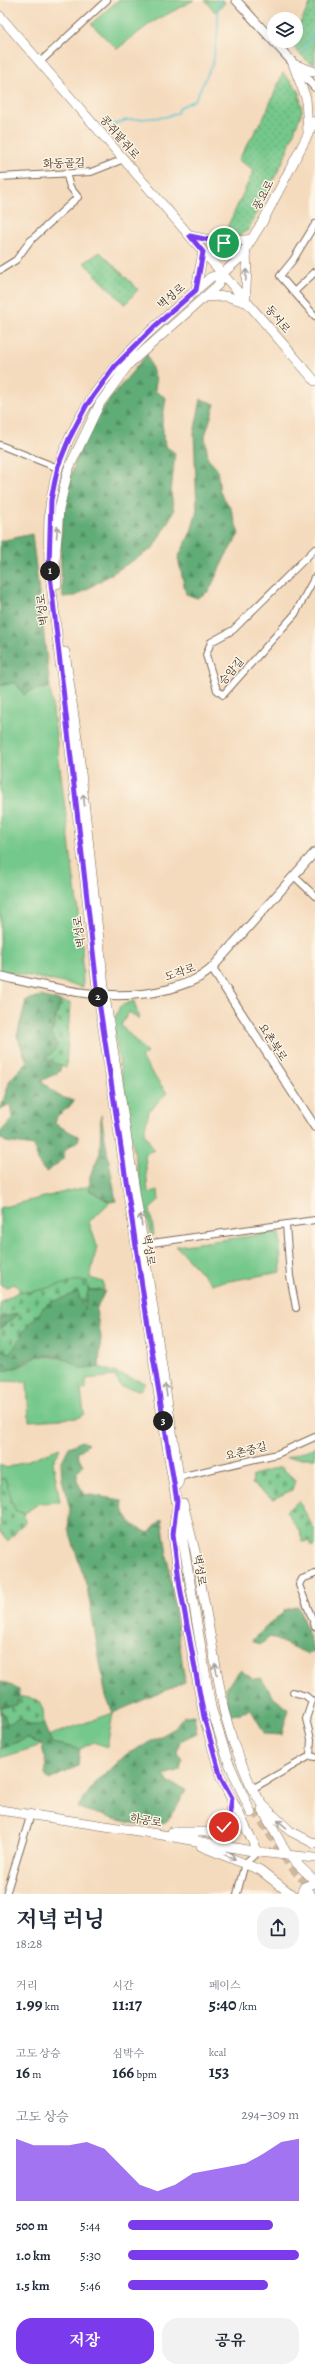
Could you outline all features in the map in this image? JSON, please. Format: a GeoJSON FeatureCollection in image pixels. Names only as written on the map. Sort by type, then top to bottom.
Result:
{"type":"FeatureCollection","features":[{"type":"Feature","properties":{"kind":"main road","name":"콩쥐팥쥐로"},"geometry":{"type":"LineString","coordinates":[[0,16],[222,274]]}},
{"type":"Feature","properties":{"kind":"main road"},"geometry":{"type":"LineString","coordinates":[[293,64],[315,72]]}},
{"type":"Feature","properties":{"kind":"main road"},"geometry":{"type":"LineString","coordinates":[[293,64],[306,98],[311,134]]}},
{"type":"Feature","properties":{"kind":"main road","name":"풍요로"},"geometry":{"type":"LineString","coordinates":[[222,274],[240,258],[246,249],[311,134],[315,120]]}},
{"type":"Feature","properties":{"kind":"main road"},"geometry":{"type":"LineString","coordinates":[[190,236],[224,243],[252,239]]}},
{"type":"Feature","properties":{"kind":"main road"},"geometry":{"type":"LineString","coordinates":[[204,297],[226,296],[247,302],[245,274],[248,260],[246,249]]}},
{"type":"Feature","properties":{"kind":"main road"},"geometry":{"type":"LineString","coordinates":[[196,290],[203,252]]}},
{"type":"Feature","properties":{"kind":"main road","name":"벽성로"},"geometry":{"type":"LineString","coordinates":[[222,274],[211,277],[154,327],[115,366],[86,406],[69,439],[58,468],[51,500],[49,566],[101,995],[153,1356],[211,1707],[228,1761],[256,1810]]}},
{"type":"Feature","properties":{"kind":"main road","name":"벽성로"},"geometry":{"type":"LineString","coordinates":[[222,274],[218,285],[129,364],[100,403],[68,470],[59,510],[55,560],[61,624],[78,745],[101,995],[144,1244],[210,1680],[224,1734],[242,1782],[256,1810]]}},
{"type":"Feature","properties":{"kind":"main road","name":"동서로"},"geometry":{"type":"LineString","coordinates":[[222,274],[315,381]]}},
{"type":"Feature","properties":{"kind":"main road"},"geometry":{"type":"LineString","coordinates":[[179,1482],[195,1551],[224,1711],[233,1742],[252,1789],[256,1810],[311,1890]]}},
{"type":"Feature","properties":{"kind":"main road"},"geometry":{"type":"LineString","coordinates":[[177,1501],[173,1534],[180,1587],[204,1717],[221,1778],[258,1852]]}},
{"type":"Feature","properties":{"kind":"main road"},"geometry":{"type":"LineString","coordinates":[[252,1789],[274,1817],[290,1831],[315,1844]]}},
{"type":"Feature","properties":{"kind":"main road"},"geometry":{"type":"LineString","coordinates":[[152,1833],[215,1832],[227,1824],[231,1811],[232,1798]]}},
{"type":"Feature","properties":{"kind":"main road","name":"하공로"},"geometry":{"type":"LineString","coordinates":[[0,1810],[152,1833],[258,1852],[315,1858]]}},
{"type":"Feature","properties":{"kind":"main road"},"geometry":{"type":"LineString","coordinates":[[242,1820],[254,1819],[260,1813],[256,1810]]}},
{"type":"Feature","properties":{"kind":"main road"},"geometry":{"type":"LineString","coordinates":[[180,1838],[260,1870],[291,1894]]}},
{"type":"Feature","properties":{"kind":"street"},"geometry":{"type":"LineString","coordinates":[[40,62],[107,0]]}},
{"type":"Feature","properties":{"kind":"street"},"geometry":{"type":"LineString","coordinates":[[236,0],[315,87]]}},
{"type":"Feature","properties":{"kind":"street","name":"화동골길"},"geometry":{"type":"LineString","coordinates":[[0,170],[1,177],[91,172],[124,159]]}},
{"type":"Feature","properties":{"kind":"street"},"geometry":{"type":"LineString","coordinates":[[0,270],[16,260],[30,242],[78,197],[70,187],[66,173]]}},
{"type":"Feature","properties":{"kind":"street"},"geometry":{"type":"LineString","coordinates":[[315,224],[293,260],[280,276],[315,316]]}},
{"type":"Feature","properties":{"kind":"street"},"geometry":{"type":"LineString","coordinates":[[294,292],[315,272]]}},
{"type":"Feature","properties":{"kind":"street"},"geometry":{"type":"LineString","coordinates":[[0,445],[58,468]]}},
{"type":"Feature","properties":{"kind":"street","name":"승암길"},"geometry":{"type":"LineString","coordinates":[[315,549],[237,626],[211,642],[206,655],[217,690],[223,695],[288,620],[295,614],[315,577]]}},
{"type":"Feature","properties":{"kind":"street","name":"도작로"},"geometry":{"type":"LineString","coordinates":[[0,976],[67,992],[126,996],[162,990],[191,982],[212,968],[315,852]]}},
{"type":"Feature","properties":{"kind":"street"},"geometry":{"type":"LineString","coordinates":[[294,877],[315,896]]}},
{"type":"Feature","properties":{"kind":"street","name":"요촌북로"},"geometry":{"type":"LineString","coordinates":[[212,968],[315,1127]]}},
{"type":"Feature","properties":{"kind":"street"},"geometry":{"type":"LineString","coordinates":[[144,1244],[315,1220]]}},
{"type":"Feature","properties":{"kind":"street"},"geometry":{"type":"LineString","coordinates":[[286,1225],[290,1276],[296,1308]]}},
{"type":"Feature","properties":{"kind":"street","name":"요촌중길"},"geometry":{"type":"LineString","coordinates":[[179,1482],[277,1454],[315,1437]]}},
{"type":"Feature","properties":{"kind":"street"},"geometry":{"type":"LineString","coordinates":[[315,1574],[302,1579],[299,1585],[315,1626]]}},
{"type":"Feature","properties":{"kind":"street"},"geometry":{"type":"LineString","coordinates":[[252,1789],[313,1756],[306,1719],[312,1701],[306,1696],[292,1692]]}},
{"type":"Feature","properties":{"kind":"street"},"geometry":{"type":"LineString","coordinates":[[6,1894],[31,1814]]}},
{"type":"Feature","properties":{"kind":"street"},"geometry":{"type":"LineString","coordinates":[[237,1894],[245,1863],[258,1852]]}},
{"type":"Feature","properties":{"kind":"green space"},"geometry":{"type":"Polygon","coordinates":[[[118,0],[194,0],[151,23],[117,49],[91,24],[118,0]]]}},
{"type":"Feature","properties":{"kind":"green space"},"geometry":{"type":"Polygon","coordinates":[[[205,0],[223,0],[225,3],[215,12],[205,0]]]}},
{"type":"Feature","properties":{"kind":"green space"},"geometry":{"type":"Polygon","coordinates":[[[312,0],[315,0],[315,64],[308,62],[294,48],[303,48],[303,17],[312,0]]]}},
{"type":"Feature","properties":{"kind":"green space"},"geometry":{"type":"Polygon","coordinates":[[[283,73],[299,91],[302,111],[284,159],[248,230],[235,238],[224,234],[254,170],[238,160],[265,115],[283,73]]]}},
{"type":"Feature","properties":{"kind":"green space"},"geometry":{"type":"Polygon","coordinates":[[[100,252],[138,289],[125,305],[84,263],[100,252]]]}},
{"type":"Feature","properties":{"kind":"green space"},"geometry":{"type":"Polygon","coordinates":[[[147,354],[156,380],[155,391],[166,398],[162,423],[165,446],[175,453],[171,493],[174,511],[153,548],[76,596],[63,597],[61,573],[62,524],[70,477],[88,432],[101,411],[147,354]]]}},
{"type":"Feature","properties":{"kind":"green space"},"geometry":{"type":"Polygon","coordinates":[[[201,399],[215,404],[205,436],[208,459],[217,469],[220,492],[231,509],[239,534],[225,557],[209,591],[197,598],[186,594],[178,558],[191,532],[197,510],[194,433],[201,399]]]}},
{"type":"Feature","properties":{"kind":"green space"},"geometry":{"type":"Polygon","coordinates":[[[32,534],[50,687],[32,690],[24,695],[15,682],[0,686],[0,541],[32,534]]]}},
{"type":"Feature","properties":{"kind":"green space"},"geometry":{"type":"Polygon","coordinates":[[[15,682],[32,690],[50,687],[82,944],[83,987],[0,970],[0,686],[15,682]]]}},
{"type":"Feature","properties":{"kind":"green space"},"geometry":{"type":"Polygon","coordinates":[[[41,996],[60,1001],[51,1034],[58,1046],[46,1059],[62,1066],[59,1072],[41,1081],[59,1096],[74,1101],[57,1116],[55,1124],[78,1136],[79,1140],[65,1150],[64,1159],[46,1172],[39,1164],[34,1146],[6,1142],[0,1138],[0,1133],[12,1119],[10,1104],[0,1110],[10,1080],[27,1062],[17,1036],[26,1000],[41,996]]]}},
{"type":"Feature","properties":{"kind":"green space"},"geometry":{"type":"Polygon","coordinates":[[[60,1001],[70,1003],[66,1068],[46,1059],[58,1046],[51,1034],[55,1025],[60,1001]]]}},
{"type":"Feature","properties":{"kind":"green space"},"geometry":{"type":"Polygon","coordinates":[[[134,1001],[139,1019],[129,1012],[121,1025],[147,1053],[141,1058],[167,1093],[149,1111],[144,1133],[154,1150],[145,1154],[148,1193],[158,1190],[159,1201],[150,1209],[154,1235],[151,1236],[131,1136],[113,1023],[120,1006],[134,1001]]]}},
{"type":"Feature","properties":{"kind":"green space"},"geometry":{"type":"Polygon","coordinates":[[[101,1115],[116,1201],[110,1202],[89,1190],[90,1176],[100,1153],[101,1115]]]}},
{"type":"Feature","properties":{"kind":"green space"},"geometry":{"type":"Polygon","coordinates":[[[89,1186],[89,1190],[110,1202],[89,1222],[97,1246],[90,1278],[103,1282],[104,1289],[88,1290],[87,1281],[26,1292],[20,1291],[15,1284],[7,1287],[0,1285],[0,1208],[89,1186]]]}},
{"type":"Feature","properties":{"kind":"green space"},"geometry":{"type":"Polygon","coordinates":[[[280,1232],[281,1272],[212,1284],[176,1246],[280,1232]]]}},
{"type":"Feature","properties":{"kind":"green space"},"geometry":{"type":"Polygon","coordinates":[[[75,1281],[87,1281],[88,1290],[84,1310],[78,1292],[47,1304],[24,1331],[11,1353],[0,1349],[0,1329],[19,1313],[0,1318],[0,1302],[20,1291],[28,1293],[75,1281]]]}},
{"type":"Feature","properties":{"kind":"green space"},"geometry":{"type":"Polygon","coordinates":[[[88,1290],[105,1291],[96,1310],[101,1337],[99,1367],[80,1368],[71,1362],[55,1356],[44,1355],[33,1358],[10,1369],[0,1370],[0,1349],[11,1353],[24,1331],[47,1304],[78,1292],[84,1309],[88,1290]]]}},
{"type":"Feature","properties":{"kind":"green space"},"geometry":{"type":"Polygon","coordinates":[[[19,1313],[0,1329],[0,1318],[19,1313]]]}},
{"type":"Feature","properties":{"kind":"green space"},"geometry":{"type":"Polygon","coordinates":[[[38,1356],[55,1357],[75,1364],[80,1368],[99,1367],[145,1383],[140,1390],[121,1387],[115,1376],[86,1379],[86,1389],[81,1390],[84,1414],[78,1418],[29,1421],[27,1382],[0,1381],[0,1370],[10,1370],[25,1364],[38,1356]]]}},
{"type":"Feature","properties":{"kind":"green space"},"geometry":{"type":"Polygon","coordinates":[[[82,1441],[88,1444],[77,1454],[83,1465],[77,1472],[77,1481],[84,1494],[122,1500],[126,1517],[138,1528],[149,1533],[162,1519],[185,1682],[113,1713],[106,1697],[87,1587],[68,1528],[70,1509],[62,1479],[61,1463],[69,1447],[82,1441]]]}},
{"type":"Feature","properties":{"kind":"green space"},"geometry":{"type":"Polygon","coordinates":[[[315,1447],[315,1458],[286,1458],[315,1447]]]}},
{"type":"Feature","properties":{"kind":"green space"},"geometry":{"type":"Polygon","coordinates":[[[60,1448],[53,1462],[60,1502],[39,1503],[24,1514],[15,1510],[5,1479],[0,1479],[0,1465],[7,1468],[60,1448]]]}},
{"type":"Feature","properties":{"kind":"green space"},"geometry":{"type":"Polygon","coordinates":[[[281,1467],[295,1480],[292,1490],[273,1499],[252,1484],[253,1475],[281,1467]]]}},
{"type":"Feature","properties":{"kind":"green space"},"geometry":{"type":"Polygon","coordinates":[[[0,1479],[5,1479],[15,1510],[24,1514],[25,1522],[8,1541],[0,1531],[0,1479]]]}},
{"type":"Feature","properties":{"kind":"green space"},"geometry":{"type":"Polygon","coordinates":[[[299,1501],[315,1531],[315,1546],[312,1547],[309,1541],[303,1542],[300,1532],[286,1511],[299,1501]]]}},
{"type":"Feature","properties":{"kind":"green space"},"geometry":{"type":"Polygon","coordinates":[[[298,1606],[315,1652],[308,1654],[270,1637],[260,1645],[251,1641],[285,1610],[298,1606]]]}},
{"type":"Feature","properties":{"kind":"green space"},"geometry":{"type":"Polygon","coordinates":[[[240,1670],[253,1679],[261,1678],[274,1698],[288,1709],[282,1735],[265,1734],[251,1710],[229,1716],[226,1701],[226,1687],[240,1670]]]}},
{"type":"Feature","properties":{"kind":"green space"},"geometry":{"type":"Polygon","coordinates":[[[0,1682],[7,1683],[19,1690],[17,1705],[0,1708],[0,1682]]]}},
{"type":"Feature","properties":{"kind":"green space"},"geometry":{"type":"Polygon","coordinates":[[[18,1696],[38,1700],[43,1710],[44,1725],[29,1725],[20,1718],[8,1724],[0,1708],[17,1705],[18,1696]]]}},
{"type":"Feature","properties":{"kind":"green space"},"geometry":{"type":"Polygon","coordinates":[[[0,1710],[8,1724],[20,1718],[29,1725],[44,1725],[52,1743],[80,1749],[78,1766],[49,1780],[45,1775],[46,1766],[42,1745],[27,1738],[0,1749],[0,1710]]]}},
{"type":"Feature","properties":{"kind":"green space"},"geometry":{"type":"Polygon","coordinates":[[[113,1713],[107,1747],[94,1742],[80,1749],[52,1743],[48,1736],[113,1713]]]}},
{"type":"Feature","properties":{"kind":"green space"},"geometry":{"type":"Polygon","coordinates":[[[194,1715],[197,1733],[180,1741],[177,1753],[182,1759],[180,1770],[164,1775],[169,1783],[186,1789],[177,1807],[168,1820],[156,1824],[145,1825],[121,1821],[77,1808],[96,1782],[127,1754],[170,1731],[184,1716],[194,1715]]]}},
{"type":"Feature","properties":{"kind":"green space"},"geometry":{"type":"Polygon","coordinates":[[[27,1738],[42,1745],[0,1758],[0,1749],[27,1738]]]}},
{"type":"Feature","properties":{"kind":"waterway"},"geometry":{"type":"LineString","coordinates":[[111,125],[127,120],[165,117],[177,113],[180,107],[195,100],[213,63],[218,29],[218,0]]}},
{"type":"Feature","properties":{"kind":"waterway"},"geometry":{"type":"LineString","coordinates":[[303,52],[315,29]]}},
{"type":"Feature","properties":{"kind":"tunnel"},"geometry":{"type":"LineString","coordinates":[[255,1810],[289,1864],[313,1890]]}},
{"type":"Feature","properties":{"kind":"route"},"geometry":{"type":"LineString","coordinates":[[224,243],[206,238],[190,236],[203,252],[199,281],[196,290],[154,327],[115,366],[86,406],[69,439],[58,466],[51,500],[49,531],[49,566],[98,995],[162,1416],[177,1501],[173,1534],[180,1587],[204,1717],[221,1778],[232,1798],[231,1811],[227,1824],[224,1827]]}}]}
